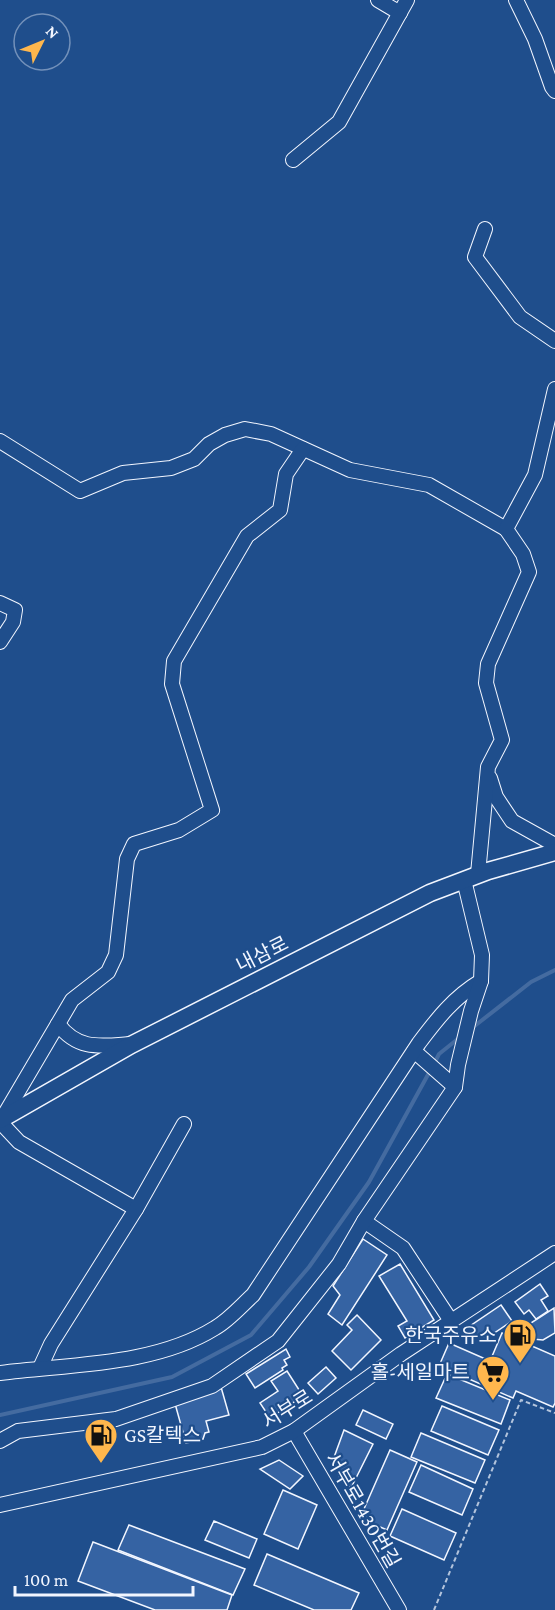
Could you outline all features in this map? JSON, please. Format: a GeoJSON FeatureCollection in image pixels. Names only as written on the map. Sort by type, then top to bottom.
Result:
{"type":"FeatureCollection","features":[{"type":"Feature","properties":{"kind":"main road","name":"내삼로"},"geometry":{"type":"LineString","coordinates":[[1,1123],[134,1044],[368,923],[430,893],[471,877],[555,852]]}},
{"type":"Feature","properties":{"kind":"street"},"geometry":{"type":"LineString","coordinates":[[378,0],[400,13]]}},
{"type":"Feature","properties":{"kind":"street"},"geometry":{"type":"LineString","coordinates":[[293,160],[339,122],[408,0]]}},
{"type":"Feature","properties":{"kind":"street"},"geometry":{"type":"LineString","coordinates":[[516,0],[535,39],[555,91]]}},
{"type":"Feature","properties":{"kind":"street"},"geometry":{"type":"LineString","coordinates":[[485,230],[475,256],[520,317],[555,341]]}},
{"type":"Feature","properties":{"kind":"street"},"geometry":{"type":"LineString","coordinates":[[506,529],[535,475],[555,389]]}},
{"type":"Feature","properties":{"kind":"street"},"geometry":{"type":"LineString","coordinates":[[0,441],[80,491],[123,473],[171,468],[194,459],[209,444],[225,435],[245,429],[272,434],[350,470],[429,485],[506,529],[523,554],[529,572],[488,664],[486,684],[502,740],[488,767],[471,877],[482,954],[481,981],[452,1085],[364,1221],[339,1264],[278,1341],[212,1386],[116,1419],[18,1431],[0,1441]]}},
{"type":"Feature","properties":{"kind":"street"},"geometry":{"type":"LineString","coordinates":[[136,1209],[20,1142],[1,1123],[72,1000],[108,972],[116,955],[127,859],[134,844],[179,830],[212,810],[172,684],[174,661],[247,536],[280,510],[286,474],[303,449]]}},
{"type":"Feature","properties":{"kind":"street"},"geometry":{"type":"LineString","coordinates":[[0,603],[15,610],[13,622],[0,642]]}},
{"type":"Feature","properties":{"kind":"street"},"geometry":{"type":"LineString","coordinates":[[488,767],[495,797],[512,821],[555,845]]}},
{"type":"Feature","properties":{"kind":"street"},"geometry":{"type":"LineString","coordinates":[[0,1373],[120,1359],[170,1350],[216,1328],[253,1295],[441,1013],[462,992],[481,981]]}},
{"type":"Feature","properties":{"kind":"street"},"geometry":{"type":"LineString","coordinates":[[58,1024],[67,1037],[77,1042],[101,1046],[134,1044]]}},
{"type":"Feature","properties":{"kind":"street"},"geometry":{"type":"LineString","coordinates":[[414,1051],[452,1085]]}},
{"type":"Feature","properties":{"kind":"street"},"geometry":{"type":"LineString","coordinates":[[40,1368],[51,1344],[136,1209],[184,1124]]}},
{"type":"Feature","properties":{"kind":"street"},"geometry":{"type":"LineString","coordinates":[[364,1221],[403,1248],[451,1321]]}},
{"type":"Feature","properties":{"kind":"street","name":"서부로"},"geometry":{"type":"LineString","coordinates":[[0,1505],[262,1447],[294,1431],[451,1321],[555,1253]]}},
{"type":"Feature","properties":{"kind":"street","name":"서부로1430번길"},"geometry":{"type":"LineString","coordinates":[[294,1431],[399,1610]]}},
{"type":"Feature","properties":{"kind":"path"},"geometry":{"type":"LineString","coordinates":[[434,1610],[521,1400],[555,1413]]}},
{"type":"Feature","properties":{"kind":"building"},"geometry":{"type":"Polygon","coordinates":[[[363,1239],[387,1255],[342,1325],[328,1314],[340,1295],[333,1286],[363,1239]]]}},
{"type":"Feature","properties":{"kind":"building"},"geometry":{"type":"Polygon","coordinates":[[[400,1264],[434,1320],[405,1338],[398,1326],[407,1321],[379,1276],[400,1264]]]}},
{"type":"Feature","properties":{"kind":"building"},"geometry":{"type":"Polygon","coordinates":[[[540,1284],[548,1296],[541,1300],[548,1311],[536,1319],[529,1310],[524,1314],[515,1302],[540,1284]]]}},
{"type":"Feature","properties":{"kind":"building"},"geometry":{"type":"Polygon","coordinates":[[[501,1305],[512,1321],[481,1342],[470,1326],[501,1305]]]}},
{"type":"Feature","properties":{"kind":"building"},"geometry":{"type":"Polygon","coordinates":[[[554,1308],[555,1333],[543,1340],[521,1338],[517,1332],[554,1308]]]}},
{"type":"Feature","properties":{"kind":"building"},"geometry":{"type":"Polygon","coordinates":[[[357,1315],[381,1340],[351,1370],[332,1351],[352,1330],[347,1325],[357,1315]]]}},
{"type":"Feature","properties":{"kind":"building"},"geometry":{"type":"Polygon","coordinates":[[[502,1333],[555,1356],[555,1403],[553,1407],[516,1391],[513,1398],[439,1366],[449,1343],[490,1361],[502,1333]]]}},
{"type":"Feature","properties":{"kind":"building"},"geometry":{"type":"Polygon","coordinates":[[[286,1349],[290,1357],[284,1360],[287,1365],[255,1388],[246,1374],[286,1349]]]}},
{"type":"Feature","properties":{"kind":"building"},"geometry":{"type":"Polygon","coordinates":[[[326,1367],[336,1378],[318,1394],[308,1383],[326,1367]]]}},
{"type":"Feature","properties":{"kind":"building"},"geometry":{"type":"Polygon","coordinates":[[[287,1371],[303,1396],[270,1418],[260,1403],[278,1391],[271,1381],[287,1371]]]}},
{"type":"Feature","properties":{"kind":"building"},"geometry":{"type":"Polygon","coordinates":[[[447,1374],[510,1400],[501,1424],[436,1398],[447,1374]]]}},
{"type":"Feature","properties":{"kind":"building"},"geometry":{"type":"Polygon","coordinates":[[[221,1387],[229,1415],[206,1421],[209,1432],[205,1433],[203,1439],[186,1443],[174,1400],[221,1387]]]}},
{"type":"Feature","properties":{"kind":"building"},"geometry":{"type":"Polygon","coordinates":[[[442,1406],[499,1430],[488,1455],[431,1431],[442,1406]]]}},
{"type":"Feature","properties":{"kind":"building"},"geometry":{"type":"Polygon","coordinates":[[[363,1410],[393,1424],[386,1439],[356,1425],[363,1410]]]}},
{"type":"Feature","properties":{"kind":"building"},"geometry":{"type":"Polygon","coordinates":[[[344,1430],[373,1444],[351,1488],[341,1481],[333,1460],[344,1430]]]}},
{"type":"Feature","properties":{"kind":"building"},"geometry":{"type":"Polygon","coordinates":[[[421,1433],[485,1460],[475,1483],[411,1457],[421,1433]]]}},
{"type":"Feature","properties":{"kind":"building"},"geometry":{"type":"Polygon","coordinates":[[[390,1450],[417,1462],[387,1530],[360,1518],[390,1450]]]}},
{"type":"Feature","properties":{"kind":"building"},"geometry":{"type":"Polygon","coordinates":[[[279,1460],[303,1476],[290,1489],[260,1469],[279,1460]]]}},
{"type":"Feature","properties":{"kind":"building"},"geometry":{"type":"Polygon","coordinates":[[[421,1465],[473,1489],[462,1515],[409,1492],[421,1465]]]}},
{"type":"Feature","properties":{"kind":"building"},"geometry":{"type":"Polygon","coordinates":[[[283,1490],[317,1505],[298,1549],[264,1534],[283,1490]]]}},
{"type":"Feature","properties":{"kind":"building"},"geometry":{"type":"Polygon","coordinates":[[[402,1509],[456,1533],[444,1560],[390,1536],[402,1509]]]}},
{"type":"Feature","properties":{"kind":"building"},"geometry":{"type":"Polygon","coordinates":[[[214,1521],[257,1539],[249,1558],[205,1540],[214,1521]]]}},
{"type":"Feature","properties":{"kind":"building"},"geometry":{"type":"Polygon","coordinates":[[[129,1525],[245,1569],[233,1595],[118,1550],[129,1525]]]}},
{"type":"Feature","properties":{"kind":"building"},"geometry":{"type":"Polygon","coordinates":[[[93,1542],[232,1595],[227,1610],[155,1610],[78,1581],[93,1542]]]}},
{"type":"Feature","properties":{"kind":"building"},"geometry":{"type":"Polygon","coordinates":[[[267,1554],[359,1593],[351,1610],[314,1610],[254,1585],[267,1554]]]}},
{"type":"Feature","properties":{"kind":"waterway"},"geometry":{"type":"LineString","coordinates":[[472,1028],[531,982],[555,970]]}},
{"type":"Feature","properties":{"kind":"waterway"},"geometry":{"type":"LineString","coordinates":[[434,1064],[439,1054],[459,1038]]}},
{"type":"Feature","properties":{"kind":"waterway"},"geometry":{"type":"LineString","coordinates":[[0,1415],[172,1377],[251,1335],[309,1267],[369,1182],[430,1071]]}},
{"type":"Feature","properties":{"kind":"place","name":"한국주유소"},"geometry":{"type":"Point","coordinates":[520,1364]}},
{"type":"Feature","properties":{"kind":"place","name":"홀-세일마트"},"geometry":{"type":"Point","coordinates":[493,1401]}},
{"type":"Feature","properties":{"kind":"place","name":"GS칼텍스"},"geometry":{"type":"Point","coordinates":[101,1464]}}]}
